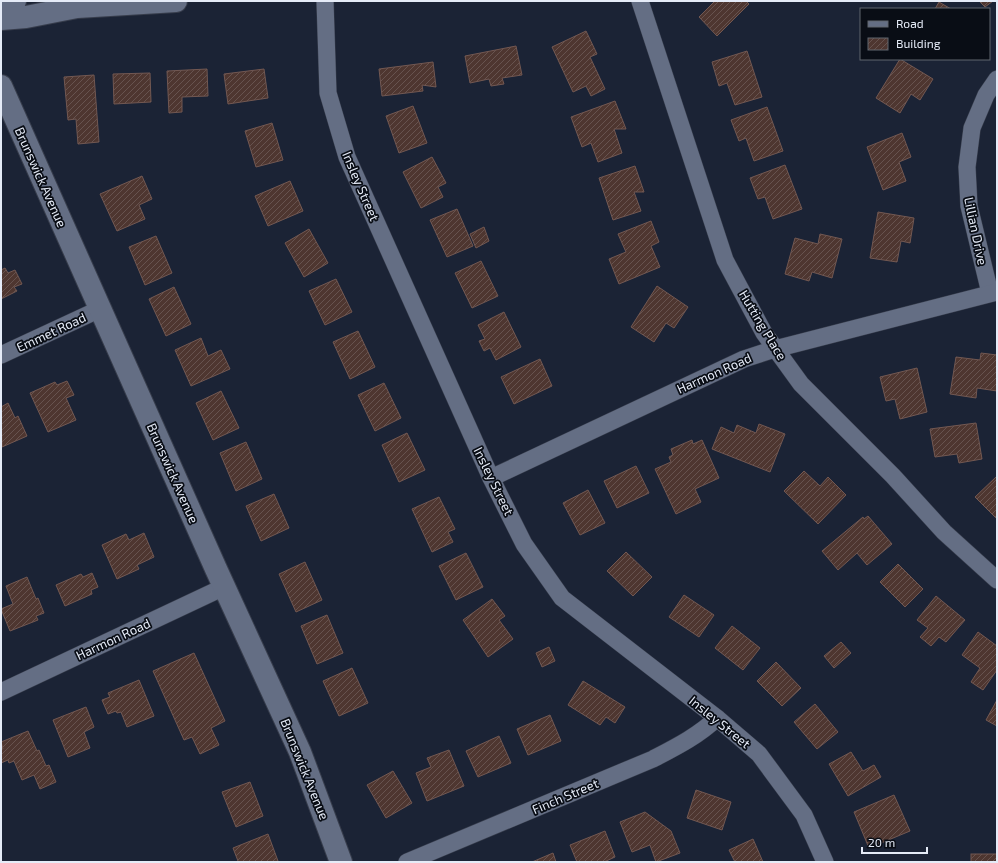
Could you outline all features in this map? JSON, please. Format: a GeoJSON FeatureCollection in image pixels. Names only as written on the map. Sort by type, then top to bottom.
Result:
{"type":"FeatureCollection","features":[{"type":"Feature","properties":{"kind":"street"},"geometry":{"type":"LineString","coordinates":[[1,6],[15,1]]}},
{"type":"Feature","properties":{"kind":"street"},"geometry":{"type":"LineString","coordinates":[[49,1],[77,7]]}},
{"type":"Feature","properties":{"kind":"street"},"geometry":{"type":"LineString","coordinates":[[1,19],[26,17],[77,7],[176,1]]}},
{"type":"Feature","properties":{"kind":"street","name":"Insley Street"},"geometry":{"type":"LineString","coordinates":[[325,1],[328,93],[347,157],[491,478],[524,544],[562,598],[717,718],[759,754],[804,815],[825,862]]}},
{"type":"Feature","properties":{"kind":"street","name":"Hutting Place"},"geometry":{"type":"LineString","coordinates":[[640,1],[725,260],[764,333],[801,384],[893,476],[944,532],[997,580]]}},
{"type":"Feature","properties":{"kind":"street","name":"Lillian Drive"},"geometry":{"type":"LineString","coordinates":[[993,292],[969,206],[966,167],[972,128],[986,94],[997,79]]}},
{"type":"Feature","properties":{"kind":"street","name":"Brunswick Avenue"},"geometry":{"type":"LineString","coordinates":[[1,86],[224,587],[300,752],[340,862]]}},
{"type":"Feature","properties":{"kind":"street","name":"Harmon Road"},"geometry":{"type":"LineString","coordinates":[[491,478],[744,359],[775,349],[993,292]]}},
{"type":"Feature","properties":{"kind":"street","name":"Emmet Road"},"geometry":{"type":"LineString","coordinates":[[1,355],[100,309]]}},
{"type":"Feature","properties":{"kind":"street","name":"Harmon Road"},"geometry":{"type":"LineString","coordinates":[[1,692],[224,587]]}},
{"type":"Feature","properties":{"kind":"street","name":"Finch Street"},"geometry":{"type":"LineString","coordinates":[[407,862],[653,759],[682,744],[706,728],[717,718]]}},
{"type":"Feature","properties":{"kind":"building"},"geometry":{"type":"Polygon","coordinates":[[[713,1],[746,1],[749,4],[717,36],[699,17],[714,2],[713,1]]]}},
{"type":"Feature","properties":{"kind":"building"},"geometry":{"type":"Polygon","coordinates":[[[979,1],[993,1],[985,7],[979,1]]]}},
{"type":"Feature","properties":{"kind":"building"},"geometry":{"type":"Polygon","coordinates":[[[939,2],[949,8],[936,8],[939,2]]]}},
{"type":"Feature","properties":{"kind":"building"},"geometry":{"type":"Polygon","coordinates":[[[586,31],[597,54],[590,57],[605,89],[591,96],[586,86],[573,92],[552,47],[586,31]]]}},
{"type":"Feature","properties":{"kind":"building"},"geometry":{"type":"Polygon","coordinates":[[[516,46],[522,75],[502,78],[504,84],[491,86],[489,79],[470,83],[465,56],[516,46]]]}},
{"type":"Feature","properties":{"kind":"building"},"geometry":{"type":"Polygon","coordinates":[[[747,51],[762,97],[735,105],[727,83],[719,86],[712,62],[747,51]]]}},
{"type":"Feature","properties":{"kind":"building"},"geometry":{"type":"Polygon","coordinates":[[[899,60],[933,79],[920,100],[911,94],[900,113],[876,98],[899,60]]]}},
{"type":"Feature","properties":{"kind":"building"},"geometry":{"type":"Polygon","coordinates":[[[433,62],[436,87],[422,85],[423,91],[382,96],[379,69],[433,62]]]}},
{"type":"Feature","properties":{"kind":"building"},"geometry":{"type":"Polygon","coordinates":[[[207,69],[208,96],[182,97],[182,112],[169,113],[167,71],[207,69]]]}},
{"type":"Feature","properties":{"kind":"building"},"geometry":{"type":"Polygon","coordinates":[[[264,69],[268,98],[228,104],[224,74],[264,69]]]}},
{"type":"Feature","properties":{"kind":"building"},"geometry":{"type":"Polygon","coordinates":[[[150,73],[151,102],[114,104],[113,74],[150,73]]]}},
{"type":"Feature","properties":{"kind":"building"},"geometry":{"type":"Polygon","coordinates":[[[94,75],[99,142],[78,144],[76,119],[68,120],[64,77],[94,75]]]}},
{"type":"Feature","properties":{"kind":"building"},"geometry":{"type":"Polygon","coordinates":[[[615,101],[626,129],[614,129],[622,153],[598,162],[591,143],[582,147],[571,117],[615,101]]]}},
{"type":"Feature","properties":{"kind":"building"},"geometry":{"type":"Polygon","coordinates":[[[413,106],[427,143],[399,153],[386,116],[413,106]]]}},
{"type":"Feature","properties":{"kind":"building"},"geometry":{"type":"Polygon","coordinates":[[[767,107],[783,151],[754,161],[746,138],[739,141],[731,120],[767,107]]]}},
{"type":"Feature","properties":{"kind":"building"},"geometry":{"type":"Polygon","coordinates":[[[272,123],[283,160],[256,167],[245,131],[272,123]]]}},
{"type":"Feature","properties":{"kind":"building"},"geometry":{"type":"Polygon","coordinates":[[[902,133],[911,157],[899,162],[906,181],[883,190],[867,147],[902,133]]]}},
{"type":"Feature","properties":{"kind":"building"},"geometry":{"type":"Polygon","coordinates":[[[432,157],[446,183],[438,187],[443,197],[421,208],[403,172],[432,157]]]}},
{"type":"Feature","properties":{"kind":"building"},"geometry":{"type":"Polygon","coordinates":[[[785,165],[802,209],[773,219],[765,197],[758,199],[750,178],[785,165]]]}},
{"type":"Feature","properties":{"kind":"building"},"geometry":{"type":"Polygon","coordinates":[[[635,166],[644,192],[634,192],[641,211],[613,220],[599,178],[635,166]]]}},
{"type":"Feature","properties":{"kind":"building"},"geometry":{"type":"Polygon","coordinates":[[[142,176],[152,199],[139,205],[145,219],[117,231],[100,194],[142,176]]]}},
{"type":"Feature","properties":{"kind":"building"},"geometry":{"type":"Polygon","coordinates":[[[290,181],[303,211],[268,226],[255,196],[290,181]]]}},
{"type":"Feature","properties":{"kind":"building"},"geometry":{"type":"Polygon","coordinates":[[[457,209],[473,246],[447,257],[430,220],[457,209]]]}},
{"type":"Feature","properties":{"kind":"building"},"geometry":{"type":"Polygon","coordinates":[[[878,212],[914,218],[910,243],[901,241],[897,262],[870,258],[878,212]]]}},
{"type":"Feature","properties":{"kind":"building"},"geometry":{"type":"Polygon","coordinates":[[[651,221],[659,242],[651,246],[660,267],[619,284],[609,259],[626,252],[618,234],[651,221]]]}},
{"type":"Feature","properties":{"kind":"building"},"geometry":{"type":"Polygon","coordinates":[[[484,227],[489,241],[476,248],[470,234],[484,227]]]}},
{"type":"Feature","properties":{"kind":"building"},"geometry":{"type":"Polygon","coordinates":[[[309,229],[328,263],[304,277],[285,243],[309,229]]]}},
{"type":"Feature","properties":{"kind":"building"},"geometry":{"type":"Polygon","coordinates":[[[820,234],[842,239],[832,278],[812,272],[809,281],[785,274],[795,238],[818,244],[820,234]]]}},
{"type":"Feature","properties":{"kind":"building"},"geometry":{"type":"Polygon","coordinates":[[[156,236],[172,273],[145,285],[129,247],[156,236]]]}},
{"type":"Feature","properties":{"kind":"building"},"geometry":{"type":"Polygon","coordinates":[[[481,261],[498,296],[472,308],[455,273],[481,261]]]}},
{"type":"Feature","properties":{"kind":"building"},"geometry":{"type":"Polygon","coordinates":[[[5,268],[8,273],[15,270],[22,284],[14,287],[17,291],[1,299],[1,270],[5,268]]]}},
{"type":"Feature","properties":{"kind":"building"},"geometry":{"type":"Polygon","coordinates":[[[336,279],[352,312],[325,325],[309,291],[336,279]]]}},
{"type":"Feature","properties":{"kind":"building"},"geometry":{"type":"Polygon","coordinates":[[[657,286],[688,307],[674,328],[666,323],[654,342],[631,327],[657,286]]]}},
{"type":"Feature","properties":{"kind":"building"},"geometry":{"type":"Polygon","coordinates":[[[174,287],[191,324],[166,336],[149,299],[174,287]]]}},
{"type":"Feature","properties":{"kind":"building"},"geometry":{"type":"Polygon","coordinates":[[[504,312],[521,347],[496,360],[490,348],[484,351],[479,341],[485,339],[478,325],[504,312]]]}},
{"type":"Feature","properties":{"kind":"building"},"geometry":{"type":"Polygon","coordinates":[[[358,331],[375,367],[350,379],[333,342],[358,331]]]}},
{"type":"Feature","properties":{"kind":"building"},"geometry":{"type":"Polygon","coordinates":[[[201,338],[208,356],[221,350],[230,369],[191,386],[175,350],[201,338]]]}},
{"type":"Feature","properties":{"kind":"building"},"geometry":{"type":"Polygon","coordinates":[[[981,353],[997,355],[997,391],[977,388],[976,398],[950,394],[956,357],[980,360],[981,353]]]}},
{"type":"Feature","properties":{"kind":"building"},"geometry":{"type":"Polygon","coordinates":[[[540,359],[552,386],[514,404],[501,377],[540,359]]]}},
{"type":"Feature","properties":{"kind":"building"},"geometry":{"type":"Polygon","coordinates":[[[917,368],[927,412],[900,419],[895,399],[886,401],[880,377],[917,368]]]}},
{"type":"Feature","properties":{"kind":"building"},"geometry":{"type":"Polygon","coordinates":[[[67,381],[74,395],[66,398],[76,420],[48,432],[30,393],[55,382],[57,385],[67,381]]]}},
{"type":"Feature","properties":{"kind":"building"},"geometry":{"type":"Polygon","coordinates":[[[384,383],[401,418],[375,431],[358,395],[384,383]]]}},
{"type":"Feature","properties":{"kind":"building"},"geometry":{"type":"Polygon","coordinates":[[[221,391],[239,428],[213,440],[196,403],[221,391]]]}},
{"type":"Feature","properties":{"kind":"building"},"geometry":{"type":"Polygon","coordinates":[[[8,403],[15,418],[18,416],[27,436],[2,447],[1,407],[8,403]]]}},
{"type":"Feature","properties":{"kind":"building"},"geometry":{"type":"Polygon","coordinates":[[[976,423],[982,459],[959,463],[957,454],[935,457],[930,429],[976,423]]]}},
{"type":"Feature","properties":{"kind":"building"},"geometry":{"type":"Polygon","coordinates":[[[759,424],[785,434],[770,472],[712,449],[721,427],[734,433],[737,425],[756,433],[759,424]]]}},
{"type":"Feature","properties":{"kind":"building"},"geometry":{"type":"Polygon","coordinates":[[[407,433],[425,470],[399,482],[382,445],[407,433]]]}},
{"type":"Feature","properties":{"kind":"building"},"geometry":{"type":"Polygon","coordinates":[[[692,440],[693,444],[702,440],[719,478],[695,489],[701,502],[676,514],[655,469],[671,462],[669,457],[673,455],[671,449],[692,440]]]}},
{"type":"Feature","properties":{"kind":"building"},"geometry":{"type":"Polygon","coordinates":[[[246,442],[262,479],[236,491],[220,453],[246,442]]]}},
{"type":"Feature","properties":{"kind":"building"},"geometry":{"type":"Polygon","coordinates":[[[636,466],[649,493],[617,508],[604,481],[636,466]]]}},
{"type":"Feature","properties":{"kind":"building"},"geometry":{"type":"Polygon","coordinates":[[[804,471],[820,486],[828,477],[846,495],[818,524],[784,491],[804,471]]]}},
{"type":"Feature","properties":{"kind":"building"},"geometry":{"type":"Polygon","coordinates":[[[996,477],[997,478],[997,519],[975,497],[996,477]]]}},
{"type":"Feature","properties":{"kind":"building"},"geometry":{"type":"Polygon","coordinates":[[[588,490],[605,523],[580,535],[563,503],[588,490]]]}},
{"type":"Feature","properties":{"kind":"building"},"geometry":{"type":"Polygon","coordinates":[[[274,494],[289,528],[261,541],[246,506],[274,494]]]}},
{"type":"Feature","properties":{"kind":"building"},"geometry":{"type":"Polygon","coordinates":[[[439,497],[455,529],[448,532],[453,542],[432,552],[412,509],[439,497]]]}},
{"type":"Feature","properties":{"kind":"building"},"geometry":{"type":"Polygon","coordinates":[[[868,516],[892,544],[867,565],[857,553],[838,570],[822,551],[863,517],[864,519],[868,516]]]}},
{"type":"Feature","properties":{"kind":"building"},"geometry":{"type":"Polygon","coordinates":[[[144,533],[154,557],[137,565],[139,569],[117,579],[102,545],[126,534],[129,540],[144,533]]]}},
{"type":"Feature","properties":{"kind":"building"},"geometry":{"type":"Polygon","coordinates":[[[626,552],[652,577],[633,596],[607,571],[626,552]]]}},
{"type":"Feature","properties":{"kind":"building"},"geometry":{"type":"Polygon","coordinates":[[[466,553],[483,587],[456,600],[439,566],[466,553]]]}},
{"type":"Feature","properties":{"kind":"building"},"geometry":{"type":"Polygon","coordinates":[[[305,562],[322,600],[296,612],[279,574],[305,562]]]}},
{"type":"Feature","properties":{"kind":"building"},"geometry":{"type":"Polygon","coordinates":[[[898,564],[923,589],[905,607],[880,582],[898,564]]]}},
{"type":"Feature","properties":{"kind":"building"},"geometry":{"type":"Polygon","coordinates":[[[92,573],[98,587],[91,590],[92,594],[65,606],[56,585],[81,574],[83,577],[92,573]]]}},
{"type":"Feature","properties":{"kind":"building"},"geometry":{"type":"Polygon","coordinates":[[[27,577],[36,599],[38,598],[44,613],[36,616],[38,620],[10,631],[1,609],[13,604],[6,586],[27,577]]]}},
{"type":"Feature","properties":{"kind":"building"},"geometry":{"type":"Polygon","coordinates":[[[684,595],[714,615],[699,637],[669,617],[684,595]]]}},
{"type":"Feature","properties":{"kind":"building"},"geometry":{"type":"Polygon","coordinates":[[[936,596],[965,620],[946,642],[939,637],[931,646],[920,637],[928,628],[917,620],[936,596]]]}},
{"type":"Feature","properties":{"kind":"building"},"geometry":{"type":"Polygon","coordinates":[[[492,599],[505,616],[499,620],[513,639],[488,657],[463,620],[492,599]]]}},
{"type":"Feature","properties":{"kind":"building"},"geometry":{"type":"Polygon","coordinates":[[[327,615],[343,653],[317,664],[301,626],[327,615]]]}},
{"type":"Feature","properties":{"kind":"building"},"geometry":{"type":"Polygon","coordinates":[[[732,626],[760,648],[743,670],[715,648],[732,626]]]}},
{"type":"Feature","properties":{"kind":"building"},"geometry":{"type":"Polygon","coordinates":[[[978,632],[997,646],[997,670],[983,690],[971,682],[980,668],[962,655],[978,632]]]}},
{"type":"Feature","properties":{"kind":"building"},"geometry":{"type":"Polygon","coordinates":[[[841,642],[851,653],[834,668],[824,656],[841,642]]]}},
{"type":"Feature","properties":{"kind":"building"},"geometry":{"type":"Polygon","coordinates":[[[549,647],[555,661],[542,667],[536,653],[549,647]]]}},
{"type":"Feature","properties":{"kind":"building"},"geometry":{"type":"Polygon","coordinates":[[[194,653],[225,721],[211,728],[219,745],[200,754],[192,737],[184,740],[153,671],[194,653]]]}},
{"type":"Feature","properties":{"kind":"building"},"geometry":{"type":"Polygon","coordinates":[[[776,662],[801,688],[782,706],[757,681],[776,662]]]}},
{"type":"Feature","properties":{"kind":"building"},"geometry":{"type":"Polygon","coordinates":[[[352,668],[368,703],[339,716],[323,681],[352,668]]]}},
{"type":"Feature","properties":{"kind":"building"},"geometry":{"type":"Polygon","coordinates":[[[139,680],[154,716],[127,727],[121,712],[117,713],[116,711],[108,714],[102,700],[110,697],[108,693],[139,680]]]}},
{"type":"Feature","properties":{"kind":"building"},"geometry":{"type":"Polygon","coordinates":[[[583,681],[625,707],[615,723],[606,717],[600,725],[568,705],[583,681]]]}},
{"type":"Feature","properties":{"kind":"building"},"geometry":{"type":"Polygon","coordinates":[[[997,700],[997,726],[986,720],[997,700]]]}},
{"type":"Feature","properties":{"kind":"building"},"geometry":{"type":"Polygon","coordinates":[[[815,704],[838,732],[817,749],[794,722],[815,704]]]}},
{"type":"Feature","properties":{"kind":"building"},"geometry":{"type":"Polygon","coordinates":[[[86,707],[94,727],[84,732],[90,748],[68,757],[53,720],[86,707]]]}},
{"type":"Feature","properties":{"kind":"building"},"geometry":{"type":"Polygon","coordinates":[[[550,715],[561,741],[528,755],[517,729],[550,715]]]}},
{"type":"Feature","properties":{"kind":"building"},"geometry":{"type":"Polygon","coordinates":[[[28,731],[46,766],[49,765],[56,782],[40,789],[34,775],[22,780],[14,761],[9,763],[8,760],[1,763],[1,749],[3,749],[1,742],[28,731]]]}},
{"type":"Feature","properties":{"kind":"building"},"geometry":{"type":"Polygon","coordinates":[[[499,736],[511,763],[478,777],[466,751],[499,736]]]}},
{"type":"Feature","properties":{"kind":"building"},"geometry":{"type":"Polygon","coordinates":[[[449,750],[464,786],[427,801],[416,773],[431,767],[427,758],[449,750]]]}},
{"type":"Feature","properties":{"kind":"building"},"geometry":{"type":"Polygon","coordinates":[[[851,752],[863,771],[874,765],[881,777],[848,796],[829,764],[851,752]]]}},
{"type":"Feature","properties":{"kind":"building"},"geometry":{"type":"Polygon","coordinates":[[[393,771],[412,803],[386,818],[367,785],[393,771]]]}},
{"type":"Feature","properties":{"kind":"building"},"geometry":{"type":"Polygon","coordinates":[[[250,782],[263,816],[236,827],[222,792],[250,782]]]}},
{"type":"Feature","properties":{"kind":"building"},"geometry":{"type":"Polygon","coordinates":[[[696,790],[731,802],[722,830],[687,818],[696,790]]]}},
{"type":"Feature","properties":{"kind":"building"},"geometry":{"type":"Polygon","coordinates":[[[894,795],[910,831],[869,848],[854,812],[894,795]]]}},
{"type":"Feature","properties":{"kind":"building"},"geometry":{"type":"Polygon","coordinates":[[[645,812],[671,831],[680,853],[656,862],[650,845],[632,852],[620,822],[645,812]]]}},
{"type":"Feature","properties":{"kind":"building"},"geometry":{"type":"Polygon","coordinates":[[[605,831],[615,857],[604,862],[577,862],[570,845],[605,831]]]}},
{"type":"Feature","properties":{"kind":"building"},"geometry":{"type":"Polygon","coordinates":[[[268,834],[278,861],[236,862],[238,861],[233,848],[268,834]]]}},
{"type":"Feature","properties":{"kind":"building"},"geometry":{"type":"Polygon","coordinates":[[[753,839],[763,862],[735,862],[729,850],[753,839]]]}},
{"type":"Feature","properties":{"kind":"building"},"geometry":{"type":"Polygon","coordinates":[[[553,853],[556,862],[532,862],[553,853]]]}},
{"type":"Feature","properties":{"kind":"building"},"geometry":{"type":"Polygon","coordinates":[[[971,854],[997,854],[997,862],[971,862],[971,854]]]}}]}
